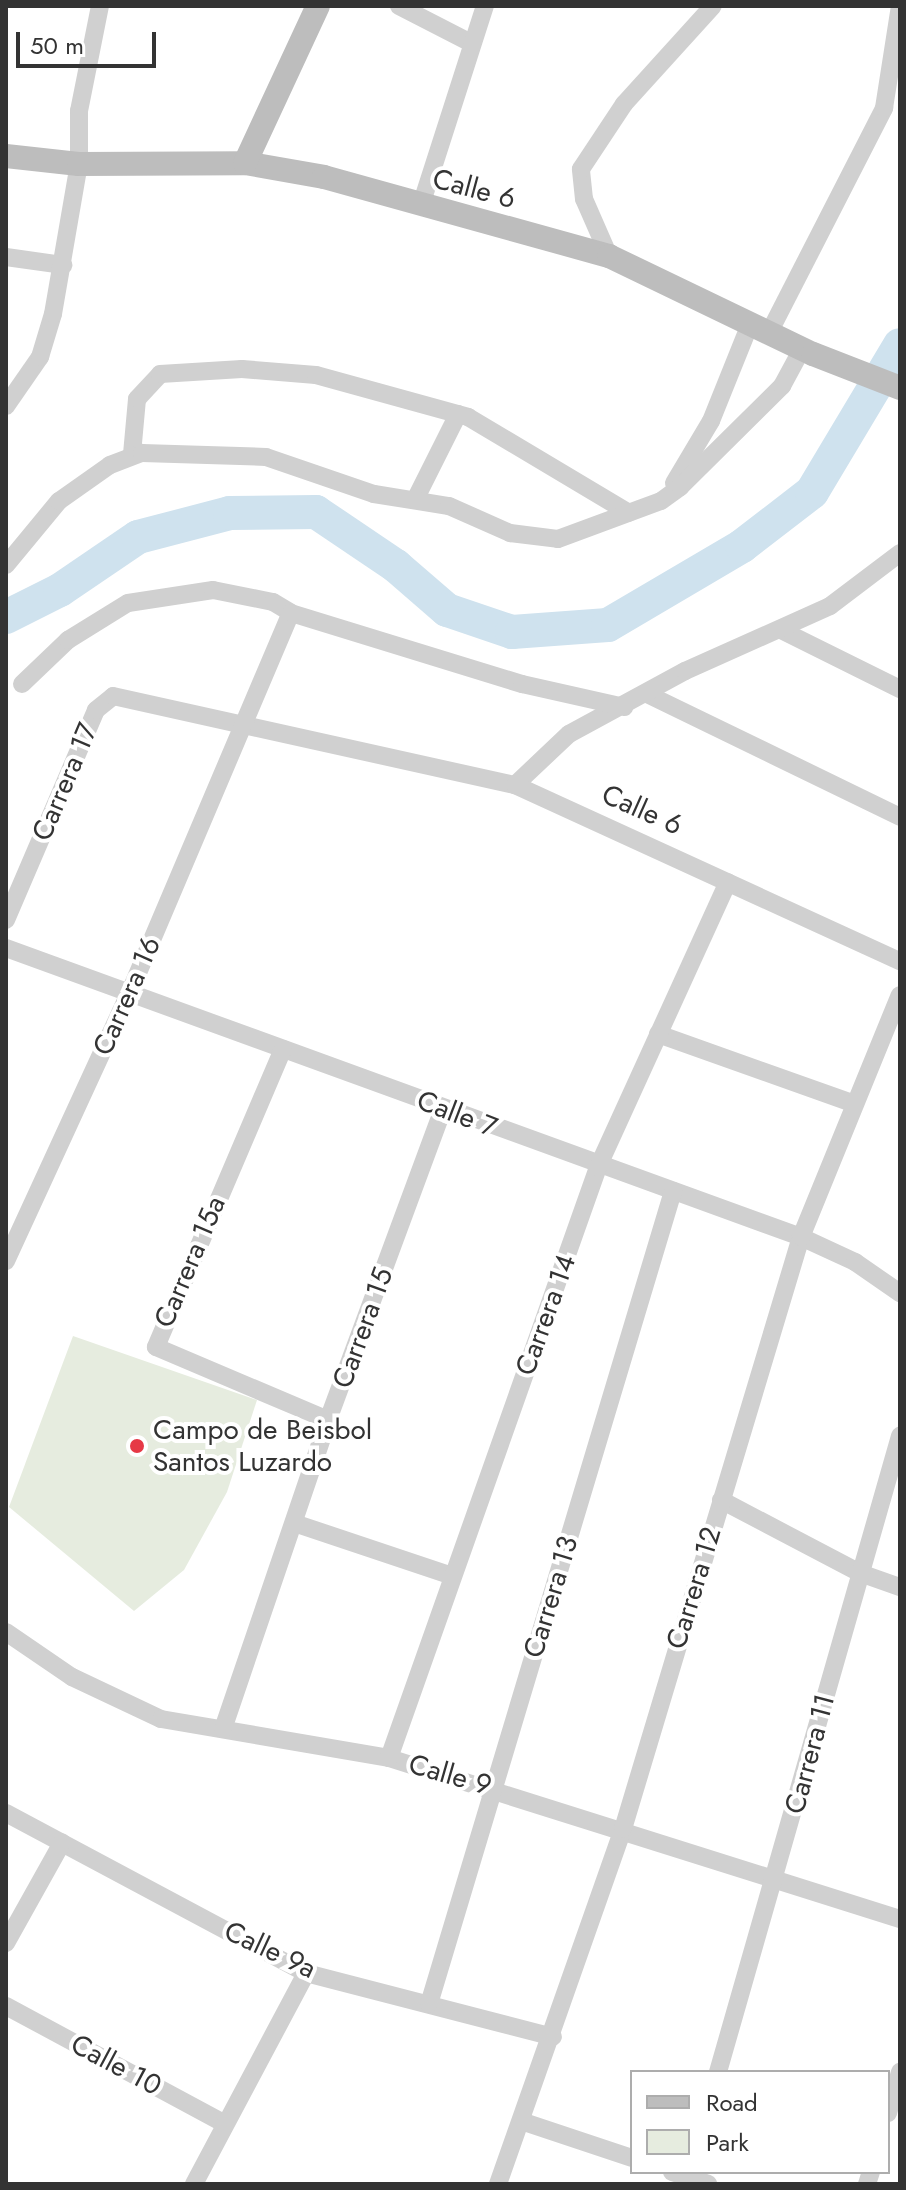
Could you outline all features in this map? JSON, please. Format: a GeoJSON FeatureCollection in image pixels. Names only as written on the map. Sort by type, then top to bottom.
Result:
{"type":"FeatureCollection","features":[{"type":"Feature","properties":{"kind":"street"},"geometry":{"type":"LineString","coordinates":[[6,406],[40,357],[63,265],[79,164],[79,111],[100,6]]}},
{"type":"Feature","properties":{"kind":"street"},"geometry":{"type":"LineString","coordinates":[[245,163],[318,6]]}},
{"type":"Feature","properties":{"kind":"street"},"geometry":{"type":"LineString","coordinates":[[399,6],[471,43]]}},
{"type":"Feature","properties":{"kind":"street"},"geometry":{"type":"LineString","coordinates":[[421,205],[485,6]]}},
{"type":"Feature","properties":{"kind":"street"},"geometry":{"type":"LineString","coordinates":[[609,256],[584,199],[581,169],[624,104],[713,6]]}},
{"type":"Feature","properties":{"kind":"street"},"geometry":{"type":"LineString","coordinates":[[661,501],[711,421],[884,108],[900,6]]}},
{"type":"Feature","properties":{"kind":"street","name":"Calle 6"},"geometry":{"type":"LineString","coordinates":[[6,156],[79,164],[245,163],[283,167],[609,256],[808,352],[900,388]]}},
{"type":"Feature","properties":{"kind":"street"},"geometry":{"type":"LineString","coordinates":[[6,257],[63,265]]}},
{"type":"Feature","properties":{"kind":"street"},"geometry":{"type":"LineString","coordinates":[[6,565],[52,507],[132,454],[266,457],[374,494],[416,498],[544,540],[661,501],[782,386],[808,352]]}},
{"type":"Feature","properties":{"kind":"street"},"geometry":{"type":"LineString","coordinates":[[132,454],[137,399],[147,382],[179,370],[316,375],[458,414],[513,439],[629,513]]}},
{"type":"Feature","properties":{"kind":"street"},"geometry":{"type":"LineString","coordinates":[[416,498],[458,414]]}},
{"type":"Feature","properties":{"kind":"street"},"geometry":{"type":"LineString","coordinates":[[515,785],[562,739],[735,646],[781,630],[830,606],[896,562]]}},
{"type":"Feature","properties":{"kind":"street"},"geometry":{"type":"LineString","coordinates":[[22,684],[68,640],[128,603],[213,590],[273,602],[291,613],[522,684],[624,707]]}},
{"type":"Feature","properties":{"kind":"street","name":"Carrera 16"},"geometry":{"type":"LineString","coordinates":[[6,1261],[129,994],[291,613]]}},
{"type":"Feature","properties":{"kind":"street"},"geometry":{"type":"LineString","coordinates":[[781,630],[900,689]]}},
{"type":"Feature","properties":{"kind":"street"},"geometry":{"type":"LineString","coordinates":[[647,694],[900,817]]}},
{"type":"Feature","properties":{"kind":"street","name":"Calle 6"},"geometry":{"type":"LineString","coordinates":[[113,696],[243,729],[515,785],[900,961]]}},
{"type":"Feature","properties":{"kind":"street","name":"Carrera 17"},"geometry":{"type":"LineString","coordinates":[[6,920],[96,710],[113,696]]}},
{"type":"Feature","properties":{"kind":"street","name":"Carrera 14"},"geometry":{"type":"LineString","coordinates":[[389,1758],[598,1167],[728,882]]}},
{"type":"Feature","properties":{"kind":"street","name":"Calle 7"},"geometry":{"type":"LineString","coordinates":[[6,948],[598,1167],[801,1237],[855,1262],[900,1293]]}},
{"type":"Feature","properties":{"kind":"street","name":"Carrera 12"},"geometry":{"type":"LineString","coordinates":[[498,2184],[553,2037],[623,1829],[801,1237],[852,1103],[900,995]]}},
{"type":"Feature","properties":{"kind":"street"},"geometry":{"type":"LineString","coordinates":[[658,1034],[852,1103]]}},
{"type":"Feature","properties":{"kind":"street","name":"Carrera 15a"},"geometry":{"type":"LineString","coordinates":[[283,1049],[156,1347],[328,1420]]}},
{"type":"Feature","properties":{"kind":"street","name":"Carrera 15"},"geometry":{"type":"LineString","coordinates":[[223,1729],[328,1420],[443,1109]]}},
{"type":"Feature","properties":{"kind":"street","name":"Carrera 13"},"geometry":{"type":"LineString","coordinates":[[429,2004],[491,1786],[673,1191]]}},
{"type":"Feature","properties":{"kind":"street","name":"Carrera 11"},"geometry":{"type":"LineString","coordinates":[[719,2070],[900,1436]]}},
{"type":"Feature","properties":{"kind":"street"},"geometry":{"type":"LineString","coordinates":[[721,1500],[860,1573],[900,1587]]}},
{"type":"Feature","properties":{"kind":"street"},"geometry":{"type":"LineString","coordinates":[[294,1523],[452,1576]]}},
{"type":"Feature","properties":{"kind":"street","name":"Calle 9"},"geometry":{"type":"LineString","coordinates":[[6,1632],[116,1700],[161,1719],[389,1758],[491,1786],[900,1919]]}},
{"type":"Feature","properties":{"kind":"street","name":"Calle 9a"},"geometry":{"type":"LineString","coordinates":[[6,1813],[306,1973],[553,2037]]}},
{"type":"Feature","properties":{"kind":"street"},"geometry":{"type":"LineString","coordinates":[[6,1943],[62,1843]]}},
{"type":"Feature","properties":{"kind":"street"},"geometry":{"type":"LineString","coordinates":[[194,2184],[306,1973]]}},
{"type":"Feature","properties":{"kind":"street","name":"Calle 10"},"geometry":{"type":"LineString","coordinates":[[6,2006],[225,2124]]}},
{"type":"Feature","properties":{"kind":"street"},"geometry":{"type":"LineString","coordinates":[[890,2106],[900,2072]]}},
{"type":"Feature","properties":{"kind":"street"},"geometry":{"type":"LineString","coordinates":[[521,2121],[630,2157]]}},
{"type":"Feature","properties":{"kind":"street"},"geometry":{"type":"LineString","coordinates":[[683,2176],[708,2184]]}},
{"type":"Feature","properties":{"kind":"green space","name":"Campo de Beisbol Santos Luzardo"},"geometry":{"type":"Polygon","coordinates":[[[73,1336],[257,1400],[227,1492],[184,1570],[134,1611],[9,1507],[73,1336]]]}},
{"type":"Feature","properties":{"kind":"waterway"},"geometry":{"type":"LineString","coordinates":[[6,617],[60,590],[138,537],[230,513],[316,512],[396,566],[447,610],[512,632],[608,625],[742,546],[812,492],[900,345]]}},
{"type":"Feature","properties":{"kind":"place","name":"Campo de Beisbol Santos Luzardo"},"geometry":{"type":"Point","coordinates":[137,1446]}}]}
